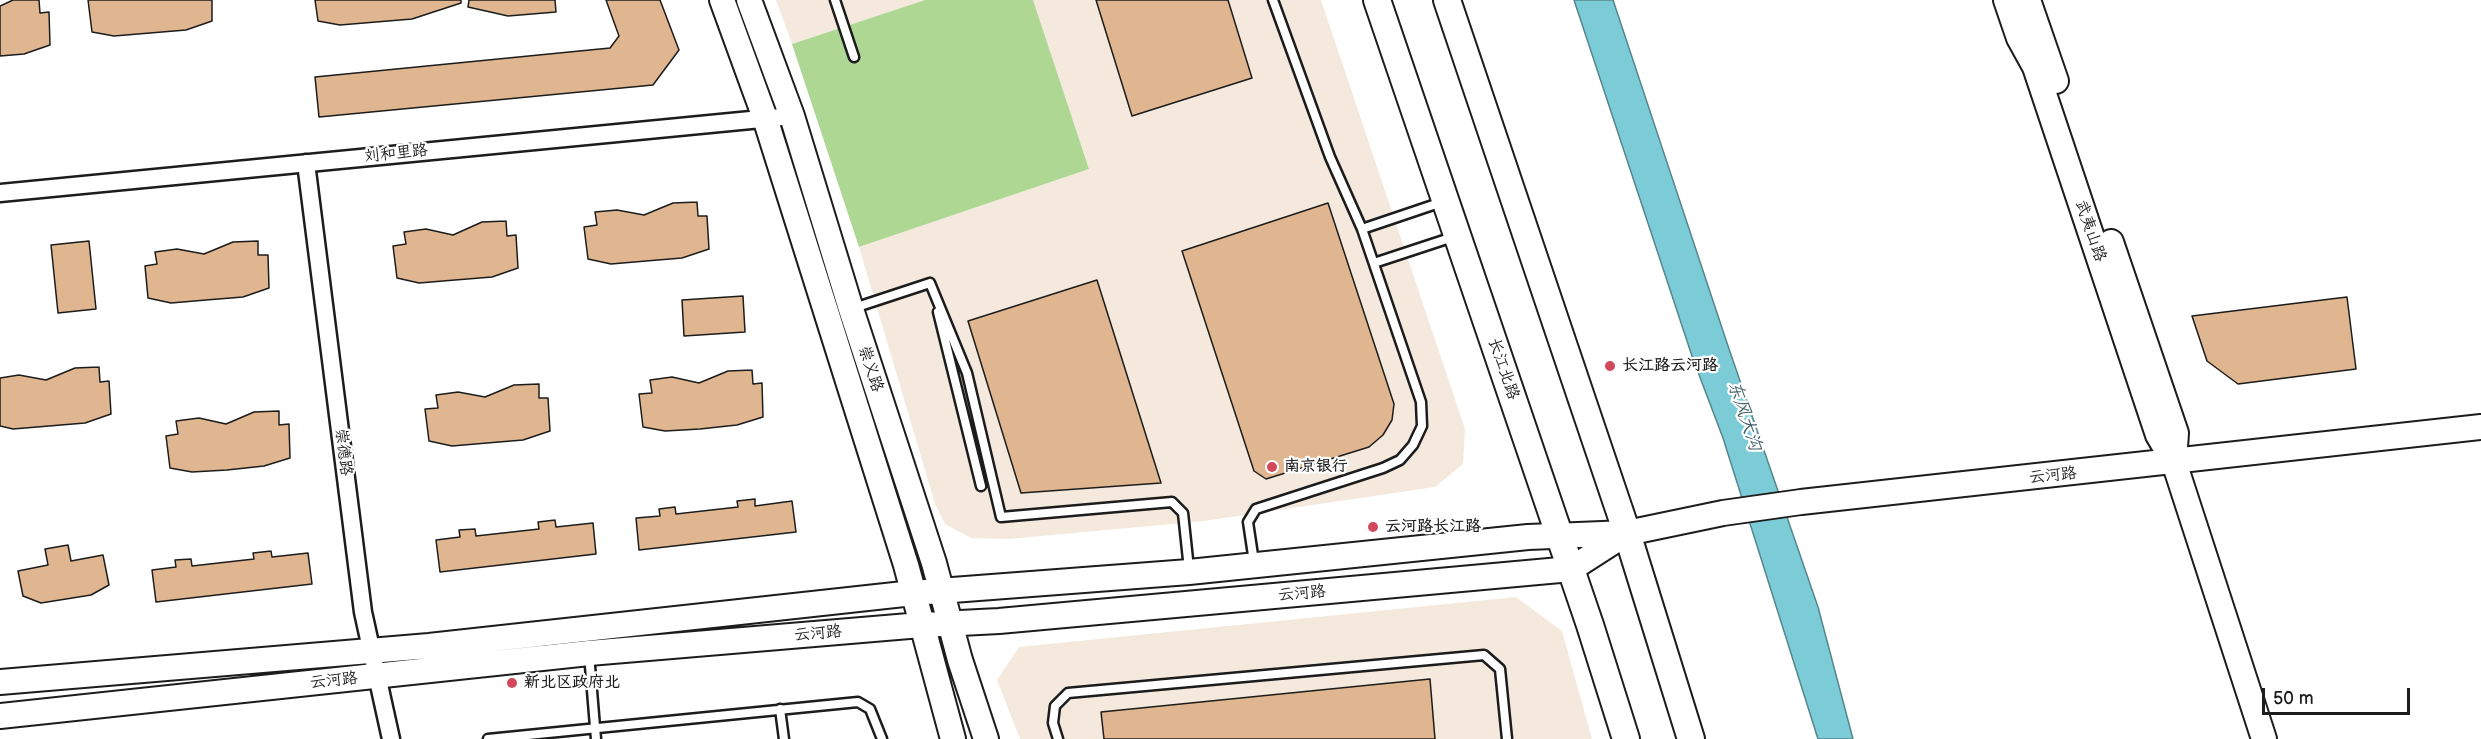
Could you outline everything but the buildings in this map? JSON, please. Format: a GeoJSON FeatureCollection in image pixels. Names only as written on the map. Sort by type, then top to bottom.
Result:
{"type":"FeatureCollection","features":[{"type":"Feature","properties":{"kind":"main road","name":"长江北路"},"geometry":{"type":"LineString","coordinates":[[1377,0],[1560,536],[1626,739]]}},
{"type":"Feature","properties":{"kind":"main road"},"geometry":{"type":"LineString","coordinates":[[1447,0],[1627,533],[1691,739]]}},
{"type":"Feature","properties":{"kind":"street","name":"崇义路"},"geometry":{"type":"LineString","coordinates":[[722,0],[765,118],[913,593],[953,739]]}},
{"type":"Feature","properties":{"kind":"street","name":"崇义路"},"geometry":{"type":"LineString","coordinates":[[749,0],[792,116],[851,309],[934,563],[986,739]]}},
{"type":"Feature","properties":{"kind":"street","name":"武夷山路"},"geometry":{"type":"LineString","coordinates":[[2006,0],[2019,38],[2035,67],[2158,435],[2174,462],[2264,739]]}},
{"type":"Feature","properties":{"kind":"street","name":"武夷山路"},"geometry":{"type":"LineString","coordinates":[[2028,0],[2176,433],[2174,462]]}},
{"type":"Feature","properties":{"kind":"street","name":"刘和里路"},"geometry":{"type":"LineString","coordinates":[[0,193],[792,116]]}},
{"type":"Feature","properties":{"kind":"street","name":"崇德路"},"geometry":{"type":"LineString","coordinates":[[306,163],[363,612],[392,739]]}},
{"type":"Feature","properties":{"kind":"street","name":"云河路"},"geometry":{"type":"LineString","coordinates":[[0,682],[372,651],[913,593],[1189,572],[1560,536],[1627,533],[1723,513],[1801,502],[2481,427]]}},
{"type":"Feature","properties":{"kind":"street","name":"云河路"},"geometry":{"type":"LineString","coordinates":[[0,716],[589,653],[921,625],[999,621],[1571,569],[1627,533]]}},
{"type":"Feature","properties":{"kind":"lane"},"geometry":{"type":"LineString","coordinates":[[836,0],[854,57]]}},
{"type":"Feature","properties":{"kind":"lane"},"geometry":{"type":"LineString","coordinates":[[1254,566],[1248,522],[1256,509],[1383,468],[1400,460],[1413,445],[1422,426],[1420,402],[1374,263],[1362,229],[1330,157],[1273,0]]}},
{"type":"Feature","properties":{"kind":"lane"},"geometry":{"type":"LineString","coordinates":[[1362,229],[1445,201]]}},
{"type":"Feature","properties":{"kind":"lane"},"geometry":{"type":"LineString","coordinates":[[1374,263],[1457,236]]}},
{"type":"Feature","properties":{"kind":"lane"},"geometry":{"type":"LineString","coordinates":[[851,309],[930,283]]}},
{"type":"Feature","properties":{"kind":"lane"},"geometry":{"type":"LineString","coordinates":[[930,283],[981,486]]}},
{"type":"Feature","properties":{"kind":"lane"},"geometry":{"type":"LineString","coordinates":[[930,283],[967,373],[1001,517],[1172,502],[1183,513],[1189,572]]}},
{"type":"Feature","properties":{"kind":"lane"},"geometry":{"type":"LineString","coordinates":[[589,653],[596,739]]}},
{"type":"Feature","properties":{"kind":"lane"},"geometry":{"type":"LineString","coordinates":[[1058,739],[1053,723],[1055,706],[1068,693],[1484,655],[1500,669],[1508,739]]}},
{"type":"Feature","properties":{"kind":"lane"},"geometry":{"type":"LineString","coordinates":[[488,739],[858,702],[870,709],[882,739]]}},
{"type":"Feature","properties":{"kind":"lane"},"geometry":{"type":"LineString","coordinates":[[780,710],[784,739]]}},
{"type":"Feature","properties":{"kind":"shaded area"},"geometry":{"type":"Polygon","coordinates":[[[776,0],[925,0],[792,44],[776,0]]]}},
{"type":"Feature","properties":{"kind":"shaded area"},"geometry":{"type":"Polygon","coordinates":[[[1033,0],[1321,0],[1465,429],[1463,464],[1435,487],[1204,521],[1009,539],[971,538],[945,524],[935,504],[859,247],[1089,169],[1033,0]]]}},
{"type":"Feature","properties":{"kind":"shaded area"},"geometry":{"type":"Polygon","coordinates":[[[1516,597],[1562,631],[1592,739],[1020,739],[997,680],[1019,647],[1516,597]]]}},
{"type":"Feature","properties":{"kind":"green space"},"geometry":{"type":"Polygon","coordinates":[[[925,0],[1033,0],[1089,169],[859,247],[792,44],[925,0]]]}},
{"type":"Feature","properties":{"kind":"water","name":"东风大沟"},"geometry":{"type":"Polygon","coordinates":[[[1574,0],[1613,0],[1818,607],[1853,739],[1818,739],[1723,438],[1693,359],[1574,0]]]}},
{"type":"Feature","properties":{"kind":"place","name":"长江路云河路"},"geometry":{"type":"Point","coordinates":[1610,366]}},
{"type":"Feature","properties":{"kind":"place","name":"南京银行"},"geometry":{"type":"Point","coordinates":[1272,467]}},
{"type":"Feature","properties":{"kind":"place","name":"云河路长江路"},"geometry":{"type":"Point","coordinates":[1373,527]}},
{"type":"Feature","properties":{"kind":"place","name":"新北区政府北"},"geometry":{"type":"Point","coordinates":[512,683]}}]}
